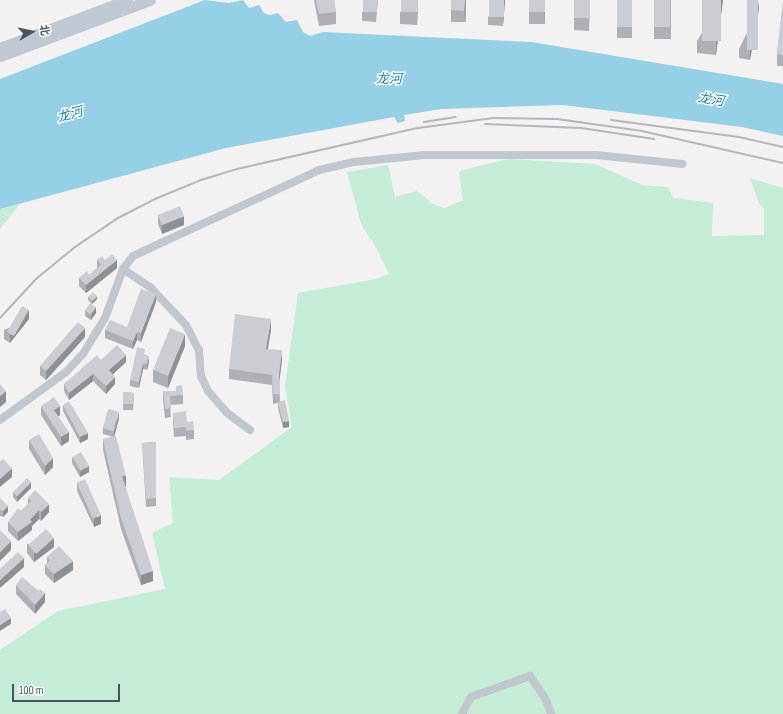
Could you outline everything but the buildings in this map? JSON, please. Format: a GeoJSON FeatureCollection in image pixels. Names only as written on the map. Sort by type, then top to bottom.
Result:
{"type":"FeatureCollection","features":[{"type":"Feature","properties":{"kind":"main road"},"geometry":{"type":"LineString","coordinates":[[0,48],[127,0]]}},
{"type":"Feature","properties":{"kind":"main road"},"geometry":{"type":"LineString","coordinates":[[0,56],[150,0]]}},
{"type":"Feature","properties":{"kind":"street"},"geometry":{"type":"LineString","coordinates":[[0,420],[66,372],[83,354],[105,318],[123,269],[133,256],[288,182],[319,170],[354,162],[425,155],[483,154],[596,155],[684,164]]}},
{"type":"Feature","properties":{"kind":"street"},"geometry":{"type":"LineString","coordinates":[[123,269],[150,287],[186,325],[199,350],[201,376],[208,391],[226,412],[250,430]]}},
{"type":"Feature","properties":{"kind":"street"},"geometry":{"type":"LineString","coordinates":[[462,714],[470,697],[530,676],[546,700],[551,714]]}},
{"type":"Feature","properties":{"kind":"green space"},"geometry":{"type":"Polygon","coordinates":[[[508,159],[595,164],[642,185],[668,187],[673,198],[713,203],[712,236],[764,235],[764,208],[759,204],[750,178],[783,188],[783,714],[0,714],[0,650],[58,611],[165,589],[152,533],[173,523],[169,477],[219,480],[292,427],[285,386],[298,293],[376,279],[389,274],[376,247],[361,224],[347,172],[388,165],[395,197],[417,191],[433,204],[445,208],[463,200],[459,171],[508,159]]]}},
{"type":"Feature","properties":{"kind":"green space"},"geometry":{"type":"Polygon","coordinates":[[[20,204],[0,229],[0,209],[20,204]]]}},
{"type":"Feature","properties":{"kind":"water","name":"龙河"},"geometry":{"type":"Polygon","coordinates":[[[205,0],[229,3],[243,0],[249,8],[259,5],[264,13],[270,15],[278,13],[286,22],[297,20],[303,32],[310,36],[323,32],[531,42],[783,84],[783,136],[742,127],[563,105],[441,109],[404,115],[405,121],[398,123],[394,117],[226,148],[0,209],[0,79],[205,0]]]}},
{"type":"Feature","properties":{"kind":"railway"},"geometry":{"type":"LineString","coordinates":[[424,122],[456,117]]}},
{"type":"Feature","properties":{"kind":"railway"},"geometry":{"type":"LineString","coordinates":[[0,318],[36,279],[75,247],[118,218],[155,199],[201,180],[237,169],[418,128],[493,118],[557,119],[642,131],[783,163]]}},
{"type":"Feature","properties":{"kind":"railway"},"geometry":{"type":"LineString","coordinates":[[611,120],[739,137],[783,147]]}},
{"type":"Feature","properties":{"kind":"railway"},"geometry":{"type":"LineString","coordinates":[[485,124],[581,128],[654,139]]}}]}
